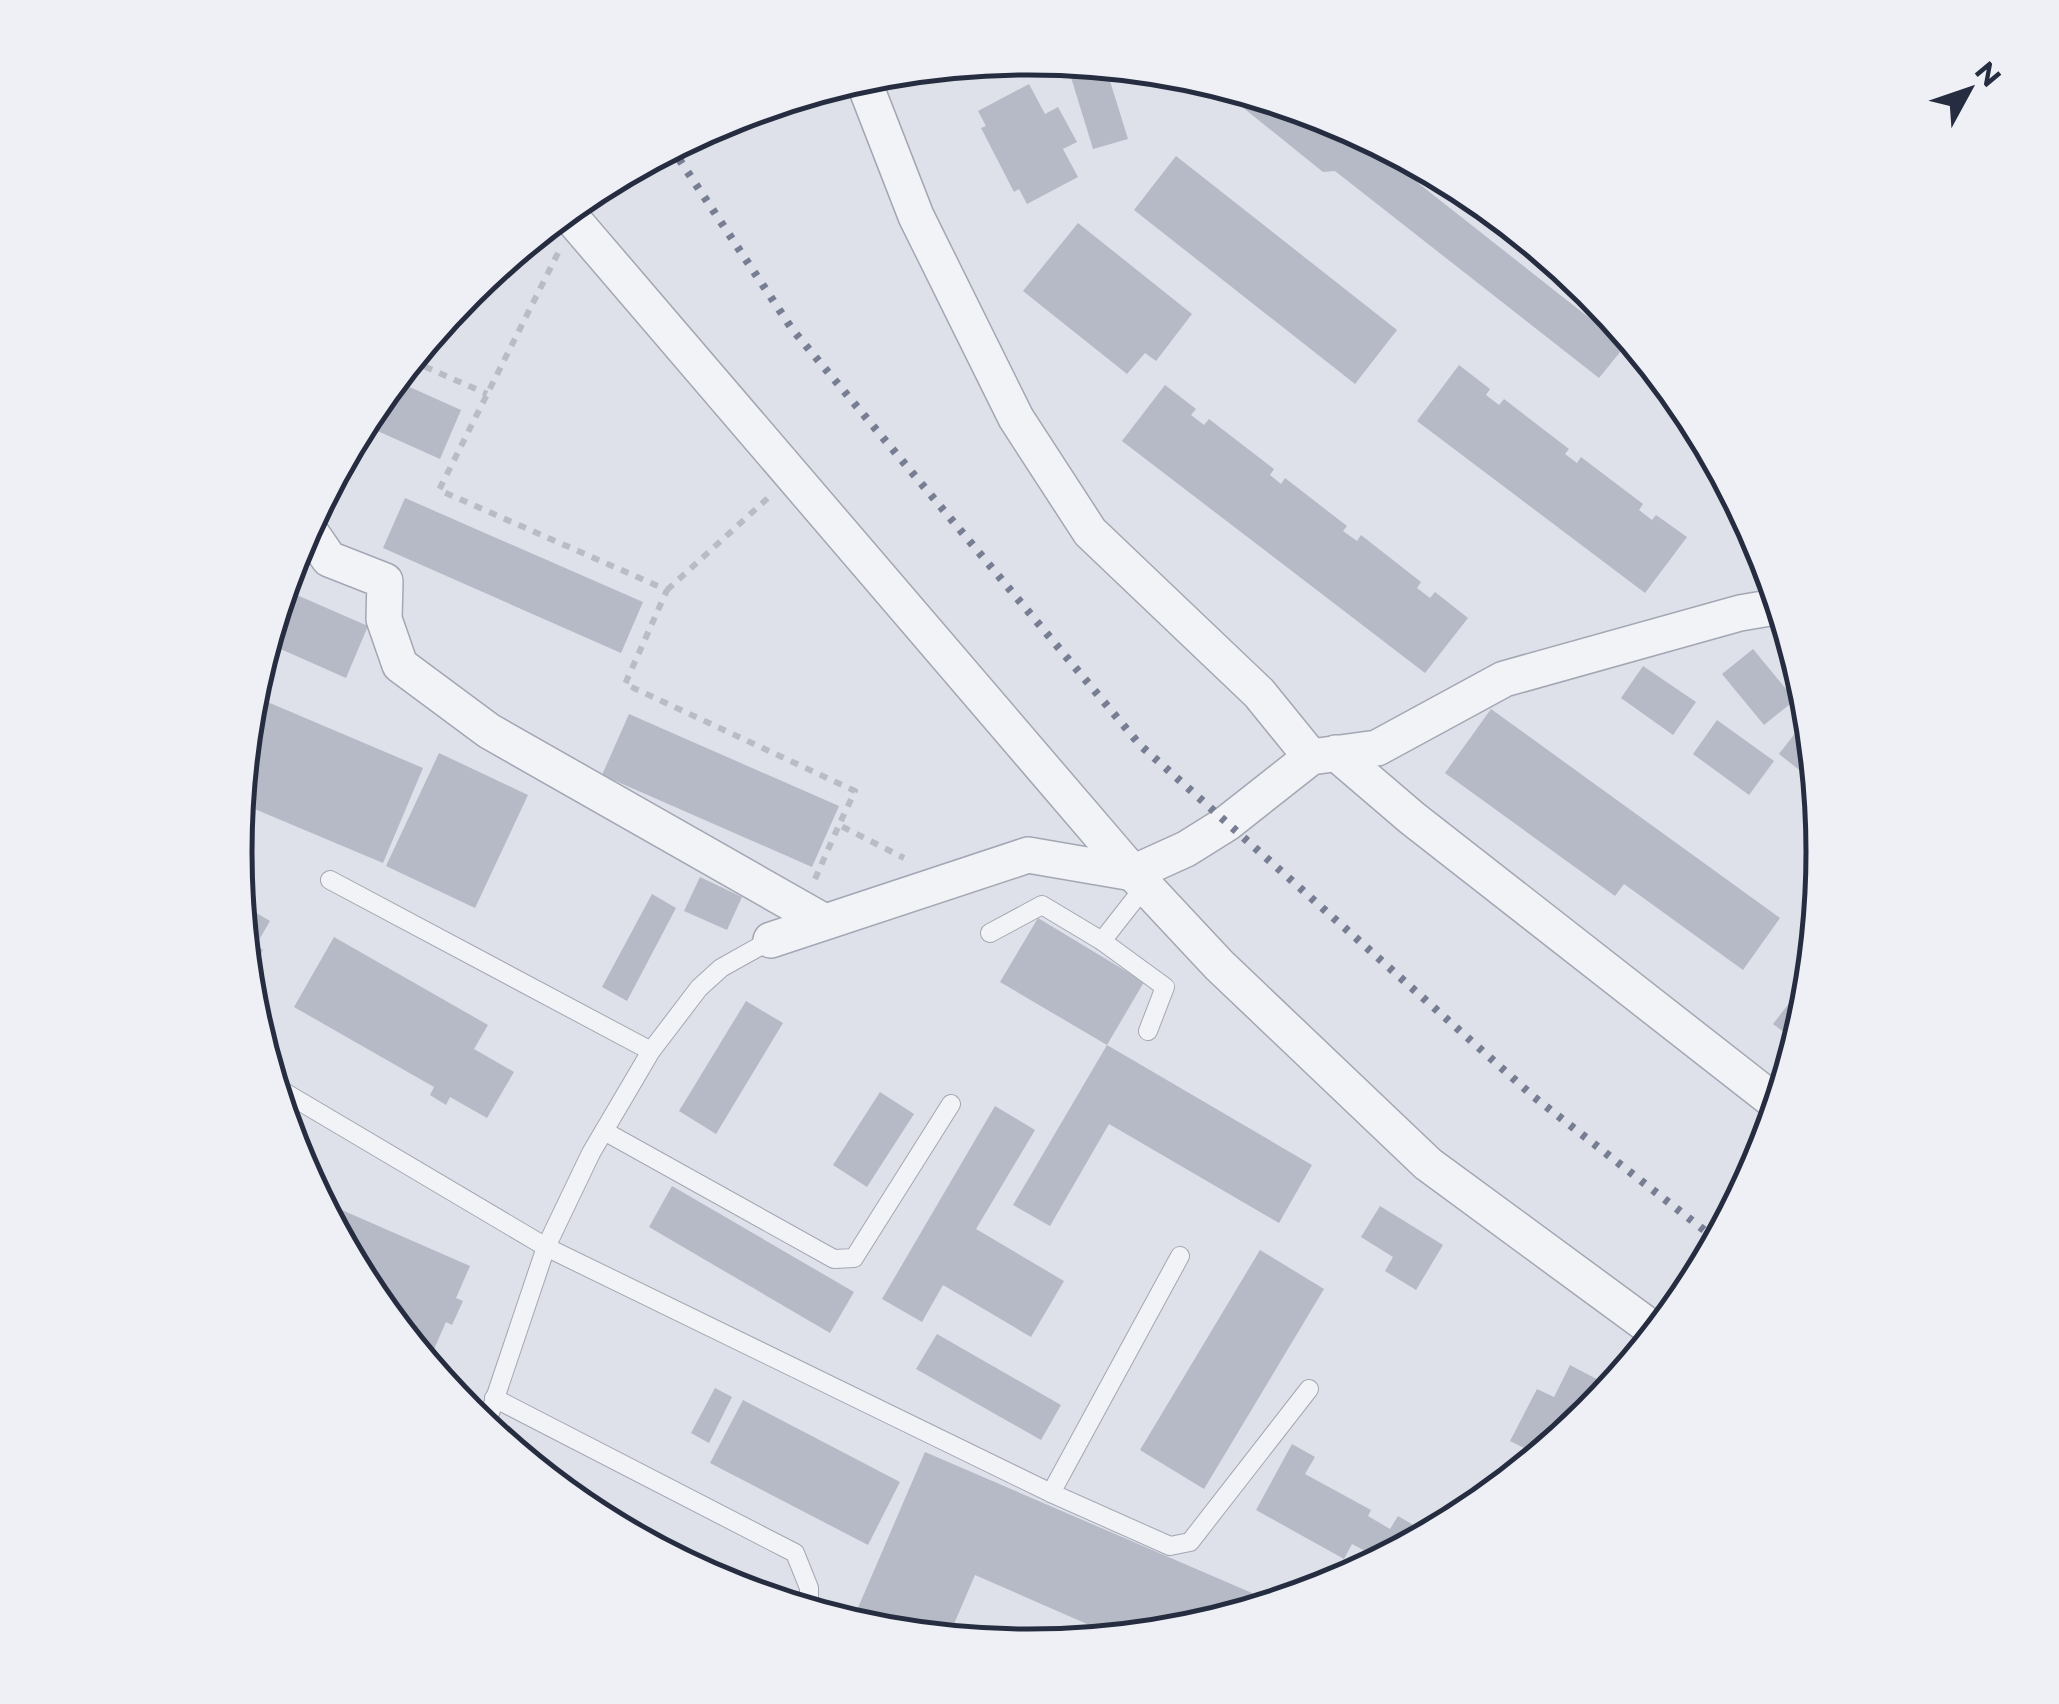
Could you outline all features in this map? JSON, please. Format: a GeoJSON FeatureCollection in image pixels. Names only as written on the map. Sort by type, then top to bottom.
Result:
{"type":"FeatureCollection","features":[{"type":"Feature","properties":{"kind":"street"},"geometry":{"type":"LineString","coordinates":[[868,92],[916,216],[1016,418],[1090,532],[1323,755],[1388,800],[1767,1096]]}},
{"type":"Feature","properties":{"kind":"street"},"geometry":{"type":"LineString","coordinates":[[576,222],[1139,879],[1219,965],[1428,1164],[1646,1324]]}},
{"type":"Feature","properties":{"kind":"street"},"geometry":{"type":"LineString","coordinates":[[317,543],[329,559],[385,581],[384,619],[400,664],[489,731],[812,915]]}},
{"type":"Feature","properties":{"kind":"street"},"geometry":{"type":"LineString","coordinates":[[771,940],[812,915],[1028,855],[1139,879],[1226,824],[1323,755],[1378,748],[1504,679],[1767,608]]}},
{"type":"Feature","properties":{"kind":"lane"},"geometry":{"type":"LineString","coordinates":[[1102,941],[1139,879]]}},
{"type":"Feature","properties":{"kind":"lane"},"geometry":{"type":"LineString","coordinates":[[330,880],[651,1051]]}},
{"type":"Feature","properties":{"kind":"lane"},"geometry":{"type":"LineString","coordinates":[[990,933],[1042,905],[1102,941],[1166,987],[1148,1031]]}},
{"type":"Feature","properties":{"kind":"lane"},"geometry":{"type":"LineString","coordinates":[[490,1411],[546,1247],[604,1131],[651,1051],[699,988],[721,968],[771,940]]}},
{"type":"Feature","properties":{"kind":"lane"},"geometry":{"type":"LineString","coordinates":[[292,1097],[546,1247],[1170,1546],[1190,1542],[1309,1390]]}},
{"type":"Feature","properties":{"kind":"lane"},"geometry":{"type":"LineString","coordinates":[[604,1131],[834,1259],[854,1258],[951,1104]]}},
{"type":"Feature","properties":{"kind":"lane"},"geometry":{"type":"LineString","coordinates":[[1052,1492],[1180,1256]]}},
{"type":"Feature","properties":{"kind":"lane"},"geometry":{"type":"LineString","coordinates":[[494,1398],[795,1553],[809,1588],[809,1597]]}},
{"type":"Feature","properties":{"kind":"path"},"geometry":{"type":"LineString","coordinates":[[562,231],[439,490],[667,590]]}},
{"type":"Feature","properties":{"kind":"path"},"geometry":{"type":"LineString","coordinates":[[424,366],[487,394]]}},
{"type":"Feature","properties":{"kind":"path"},"geometry":{"type":"LineString","coordinates":[[792,476],[667,590],[625,684],[855,791],[812,915]]}},
{"type":"Feature","properties":{"kind":"path"},"geometry":{"type":"LineString","coordinates":[[840,826],[949,880]]}},
{"type":"Feature","properties":{"kind":"building"},"geometry":{"type":"Polygon","coordinates":[[[1071,77],[1110,80],[1128,139],[1093,149],[1071,77]]]}},
{"type":"Feature","properties":{"kind":"building"},"geometry":{"type":"Polygon","coordinates":[[[1029,84],[1045,114],[1058,107],[1077,142],[1063,149],[1078,177],[1027,204],[1019,189],[1014,192],[981,128],[986,126],[978,111],[1029,84]]]}},
{"type":"Feature","properties":{"kind":"building"},"geometry":{"type":"Polygon","coordinates":[[[1237,103],[1327,134],[1403,171],[1604,330],[1622,350],[1599,378],[1335,171],[1323,172],[1237,103]]]}},
{"type":"Feature","properties":{"kind":"building"},"geometry":{"type":"Polygon","coordinates":[[[1176,156],[1397,330],[1355,384],[1134,210],[1176,156]]]}},
{"type":"Feature","properties":{"kind":"building"},"geometry":{"type":"Polygon","coordinates":[[[1456,203],[1503,236],[1531,259],[1456,203]]]}},
{"type":"Feature","properties":{"kind":"building"},"geometry":{"type":"Polygon","coordinates":[[[1078,223],[1192,314],[1156,361],[1145,353],[1127,374],[1023,291],[1078,223]]]}},
{"type":"Feature","properties":{"kind":"building"},"geometry":{"type":"Polygon","coordinates":[[[1459,365],[1490,389],[1486,395],[1499,405],[1504,399],[1569,449],[1565,454],[1577,463],[1581,457],[1643,504],[1639,510],[1652,520],[1656,515],[1687,537],[1645,593],[1417,421],[1459,365]]]}},
{"type":"Feature","properties":{"kind":"building"},"geometry":{"type":"Polygon","coordinates":[[[1165,385],[1196,409],[1191,415],[1204,425],[1209,419],[1274,469],[1270,475],[1281,484],[1285,478],[1347,526],[1343,531],[1357,541],[1361,535],[1421,582],[1417,588],[1430,598],[1435,592],[1468,618],[1425,673],[1122,441],[1165,385]]]}},
{"type":"Feature","properties":{"kind":"building"},"geometry":{"type":"Polygon","coordinates":[[[408,386],[461,410],[440,459],[377,431],[408,386]]]}},
{"type":"Feature","properties":{"kind":"building"},"geometry":{"type":"Polygon","coordinates":[[[405,498],[643,602],[621,653],[383,548],[405,498]]]}},
{"type":"Feature","properties":{"kind":"building"},"geometry":{"type":"Polygon","coordinates":[[[297,595],[368,626],[346,678],[280,649],[297,595]]]}},
{"type":"Feature","properties":{"kind":"building"},"geometry":{"type":"Polygon","coordinates":[[[1753,649],[1791,695],[1792,702],[1764,725],[1722,674],[1753,649]]]}},
{"type":"Feature","properties":{"kind":"building"},"geometry":{"type":"Polygon","coordinates":[[[1643,666],[1696,702],[1673,735],[1621,698],[1643,666]]]}},
{"type":"Feature","properties":{"kind":"building"},"geometry":{"type":"Polygon","coordinates":[[[267,702],[423,768],[383,863],[254,809],[267,702]]]}},
{"type":"Feature","properties":{"kind":"building"},"geometry":{"type":"Polygon","coordinates":[[[1491,709],[1780,918],[1743,970],[1624,884],[1615,896],[1445,773],[1491,709]]]}},
{"type":"Feature","properties":{"kind":"building"},"geometry":{"type":"Polygon","coordinates":[[[629,714],[839,806],[812,867],[602,775],[629,714]]]}},
{"type":"Feature","properties":{"kind":"building"},"geometry":{"type":"Polygon","coordinates":[[[1717,720],[1774,761],[1749,795],[1693,754],[1717,720]]]}},
{"type":"Feature","properties":{"kind":"building"},"geometry":{"type":"Polygon","coordinates":[[[1797,731],[1802,772],[1779,754],[1797,731]]]}},
{"type":"Feature","properties":{"kind":"building"},"geometry":{"type":"Polygon","coordinates":[[[439,753],[528,795],[475,908],[386,866],[439,753]]]}},
{"type":"Feature","properties":{"kind":"building"},"geometry":{"type":"Polygon","coordinates":[[[700,877],[742,897],[727,930],[684,911],[700,877]]]}},
{"type":"Feature","properties":{"kind":"building"},"geometry":{"type":"Polygon","coordinates":[[[652,894],[676,908],[627,1001],[602,987],[652,894]]]}},
{"type":"Feature","properties":{"kind":"building"},"geometry":{"type":"Polygon","coordinates":[[[255,912],[270,921],[258,942],[255,912]]]}},
{"type":"Feature","properties":{"kind":"building"},"geometry":{"type":"Polygon","coordinates":[[[1038,918],[1144,982],[1107,1045],[1000,982],[1038,918]]]}},
{"type":"Feature","properties":{"kind":"building"},"geometry":{"type":"Polygon","coordinates":[[[334,937],[488,1025],[474,1049],[514,1072],[487,1118],[450,1097],[446,1105],[430,1095],[434,1087],[294,1007],[334,937]]]}},
{"type":"Feature","properties":{"kind":"building"},"geometry":{"type":"Polygon","coordinates":[[[1793,999],[1785,1033],[1773,1024],[1793,999]]]}},
{"type":"Feature","properties":{"kind":"building"},"geometry":{"type":"Polygon","coordinates":[[[746,1001],[783,1023],[716,1134],[679,1111],[746,1001]]]}},
{"type":"Feature","properties":{"kind":"building"},"geometry":{"type":"Polygon","coordinates":[[[1107,1045],[1312,1165],[1279,1223],[1109,1124],[1050,1226],[1013,1205],[1107,1045]]]}},
{"type":"Feature","properties":{"kind":"building"},"geometry":{"type":"Polygon","coordinates":[[[880,1092],[914,1114],[867,1187],[833,1165],[880,1092]]]}},
{"type":"Feature","properties":{"kind":"building"},"geometry":{"type":"Polygon","coordinates":[[[995,1106],[1035,1130],[976,1229],[1064,1281],[1031,1337],[943,1285],[922,1322],[882,1299],[995,1106]]]}},
{"type":"Feature","properties":{"kind":"building"},"geometry":{"type":"Polygon","coordinates":[[[672,1186],[854,1292],[830,1333],[649,1227],[672,1186]]]}},
{"type":"Feature","properties":{"kind":"building"},"geometry":{"type":"Polygon","coordinates":[[[1380,1206],[1443,1245],[1416,1290],[1385,1271],[1393,1257],[1361,1237],[1380,1206]]]}},
{"type":"Feature","properties":{"kind":"building"},"geometry":{"type":"Polygon","coordinates":[[[340,1209],[470,1266],[456,1298],[463,1301],[452,1325],[446,1322],[434,1350],[383,1284],[340,1209]]]}},
{"type":"Feature","properties":{"kind":"building"},"geometry":{"type":"Polygon","coordinates":[[[1260,1250],[1324,1289],[1204,1489],[1140,1450],[1260,1250]]]}},
{"type":"Feature","properties":{"kind":"building"},"geometry":{"type":"Polygon","coordinates":[[[937,1334],[1061,1405],[1041,1440],[916,1369],[937,1334]]]}},
{"type":"Feature","properties":{"kind":"building"},"geometry":{"type":"Polygon","coordinates":[[[1570,1365],[1599,1380],[1526,1449],[1510,1441],[1537,1389],[1554,1397],[1570,1365]]]}},
{"type":"Feature","properties":{"kind":"building"},"geometry":{"type":"Polygon","coordinates":[[[715,1388],[732,1397],[709,1443],[691,1433],[715,1388]]]}},
{"type":"Feature","properties":{"kind":"building"},"geometry":{"type":"Polygon","coordinates":[[[743,1400],[900,1482],[868,1545],[710,1463],[743,1400]]]}},
{"type":"Feature","properties":{"kind":"building"},"geometry":{"type":"Polygon","coordinates":[[[1292,1444],[1315,1457],[1305,1474],[1371,1510],[1368,1516],[1390,1529],[1398,1516],[1416,1526],[1367,1552],[1352,1544],[1344,1559],[1256,1510],[1292,1444]]]}},
{"type":"Feature","properties":{"kind":"building"},"geometry":{"type":"Polygon","coordinates":[[[925,1452],[1252,1593],[1231,1603],[1181,1614],[1091,1626],[975,1575],[954,1625],[857,1609],[925,1452]]]}},
{"type":"Feature","properties":{"kind":"railway"},"geometry":{"type":"LineString","coordinates":[[679,159],[792,329],[1140,745],[1534,1097],[1707,1232]]}}]}
